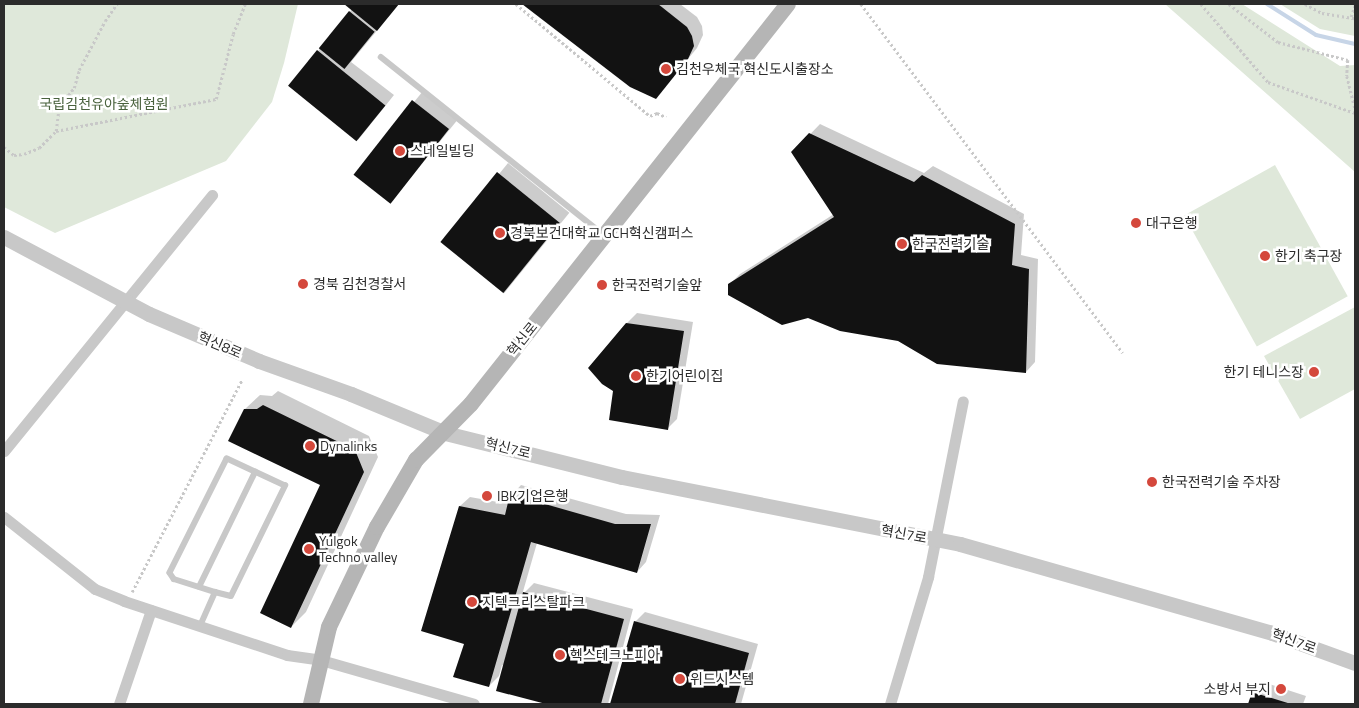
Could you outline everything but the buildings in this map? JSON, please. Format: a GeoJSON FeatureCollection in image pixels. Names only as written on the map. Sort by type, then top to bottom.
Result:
{"type":"FeatureCollection","features":[{"type":"Feature","properties":{"kind":"main road","name":"혁신로"},"geometry":{"type":"LineString","coordinates":[[311,704],[330,627],[377,527],[416,460],[445,433],[471,404],[788,4]]}},
{"type":"Feature","properties":{"kind":"street"},"geometry":{"type":"LineString","coordinates":[[4,451],[212,195]]}},
{"type":"Feature","properties":{"kind":"street","name":"혁신8로"},"geometry":{"type":"LineString","coordinates":[[4,237],[124,303],[259,361],[350,394],[445,433]]}},
{"type":"Feature","properties":{"kind":"street"},"geometry":{"type":"LineString","coordinates":[[890,704],[928,577],[963,401]]}},
{"type":"Feature","properties":{"kind":"street","name":"혁신7로"},"geometry":{"type":"LineString","coordinates":[[445,433],[622,477],[877,529],[936,539],[1014,558],[1272,633],[1355,664]]}},
{"type":"Feature","properties":{"kind":"street"},"geometry":{"type":"LineString","coordinates":[[4,517],[95,589],[151,610],[287,655],[321,660],[474,704]]}},
{"type":"Feature","properties":{"kind":"street"},"geometry":{"type":"LineString","coordinates":[[119,704],[151,610]]}},
{"type":"Feature","properties":{"kind":"lane"},"geometry":{"type":"LineString","coordinates":[[381,57],[605,236]]}},
{"type":"Feature","properties":{"kind":"lane"},"geometry":{"type":"LineString","coordinates":[[226,459],[255,472],[286,486],[231,596],[174,579],[170,573],[226,459]]}},
{"type":"Feature","properties":{"kind":"lane"},"geometry":{"type":"LineString","coordinates":[[199,587],[255,472]]}},
{"type":"Feature","properties":{"kind":"lane"},"geometry":{"type":"LineString","coordinates":[[200,626],[215,592]]}},
{"type":"Feature","properties":{"kind":"path"},"geometry":{"type":"LineString","coordinates":[[56,131],[59,107],[74,88],[79,70],[105,21],[117,4]]}},
{"type":"Feature","properties":{"kind":"path"},"geometry":{"type":"LineString","coordinates":[[4,147],[14,155],[24,154],[38,148],[56,131],[216,99],[233,34],[245,4]]}},
{"type":"Feature","properties":{"kind":"path"},"geometry":{"type":"LineString","coordinates":[[516,4],[650,116],[658,113],[666,117]]}},
{"type":"Feature","properties":{"kind":"path"},"geometry":{"type":"LineString","coordinates":[[862,4],[1123,353]]}},
{"type":"Feature","properties":{"kind":"path"},"geometry":{"type":"LineString","coordinates":[[1201,4],[1268,82],[1355,113]]}},
{"type":"Feature","properties":{"kind":"path"},"geometry":{"type":"LineString","coordinates":[[1229,4],[1278,42],[1348,60],[1347,76],[1355,107]]}},
{"type":"Feature","properties":{"kind":"path"},"geometry":{"type":"LineString","coordinates":[[1305,4],[1322,13],[1355,18]]}},
{"type":"Feature","properties":{"kind":"path"},"geometry":{"type":"LineString","coordinates":[[1351,18],[1355,5]]}},
{"type":"Feature","properties":{"kind":"path"},"geometry":{"type":"LineString","coordinates":[[131,593],[242,380]]}},
{"type":"Feature","properties":{"kind":"green space","name":"국립김천유아숲체험원"},"geometry":{"type":"Polygon","coordinates":[[[4,4],[298,4],[284,63],[272,102],[226,161],[55,233],[4,207],[4,4]]]}},
{"type":"Feature","properties":{"kind":"green space"},"geometry":{"type":"Polygon","coordinates":[[[1165,4],[1242,4],[1340,66],[1355,65],[1355,172],[1165,4]]]}},
{"type":"Feature","properties":{"kind":"green space"},"geometry":{"type":"Polygon","coordinates":[[[1280,4],[1355,4],[1355,36],[1320,29],[1280,4]]]}},
{"type":"Feature","properties":{"kind":"green space","name":"한기 축구장"},"geometry":{"type":"Polygon","coordinates":[[[1275,165],[1348,296],[1257,347],[1184,215],[1275,165]]]}},
{"type":"Feature","properties":{"kind":"green space","name":"한기 테니스장"},"geometry":{"type":"Polygon","coordinates":[[[1355,307],[1355,389],[1300,419],[1264,356],[1355,307]]]}},
{"type":"Feature","properties":{"kind":"waterway"},"geometry":{"type":"LineString","coordinates":[[1267,4],[1316,35],[1355,44]]}},
{"type":"Feature","properties":{"kind":"place","name":"김천우체국 혁신도시출장소"},"geometry":{"type":"Point","coordinates":[666,69]}},
{"type":"Feature","properties":{"kind":"place","name":"스네일빌딩"},"geometry":{"type":"Point","coordinates":[400,151]}},
{"type":"Feature","properties":{"kind":"place","name":"대구은행"},"geometry":{"type":"Point","coordinates":[1136,223]}},
{"type":"Feature","properties":{"kind":"place","name":"경북보건대학교 GCH혁신캠퍼스"},"geometry":{"type":"Point","coordinates":[500,233]}},
{"type":"Feature","properties":{"kind":"place","name":"한국전력기술"},"geometry":{"type":"Point","coordinates":[902,244]}},
{"type":"Feature","properties":{"kind":"place","name":"한기 축구장"},"geometry":{"type":"Point","coordinates":[1265,256]}},
{"type":"Feature","properties":{"kind":"place","name":"경북 김천경찰서"},"geometry":{"type":"Point","coordinates":[303,284]}},
{"type":"Feature","properties":{"kind":"place","name":"한국전력기술앞"},"geometry":{"type":"Point","coordinates":[602,285]}},
{"type":"Feature","properties":{"kind":"place","name":"한기 테니스장"},"geometry":{"type":"Point","coordinates":[1314,372]}},
{"type":"Feature","properties":{"kind":"place","name":"한기어린이집"},"geometry":{"type":"Point","coordinates":[636,376]}},
{"type":"Feature","properties":{"kind":"place","name":"Dynalinks"},"geometry":{"type":"Point","coordinates":[310,446]}},
{"type":"Feature","properties":{"kind":"place","name":"한국전력기술 주차장"},"geometry":{"type":"Point","coordinates":[1152,482]}},
{"type":"Feature","properties":{"kind":"place","name":"IBK기업은행"},"geometry":{"type":"Point","coordinates":[487,496]}},
{"type":"Feature","properties":{"kind":"place","name":"Yulgok Techno valley"},"geometry":{"type":"Point","coordinates":[309,549]}},
{"type":"Feature","properties":{"kind":"place","name":"지텍크리스탈파크"},"geometry":{"type":"Point","coordinates":[472,602]}},
{"type":"Feature","properties":{"kind":"place","name":"헥스테크노피아"},"geometry":{"type":"Point","coordinates":[560,655]}},
{"type":"Feature","properties":{"kind":"place","name":"위드시스템"},"geometry":{"type":"Point","coordinates":[680,679]}},
{"type":"Feature","properties":{"kind":"place","name":"소방서 부지"},"geometry":{"type":"Point","coordinates":[1281,689]}}]}
